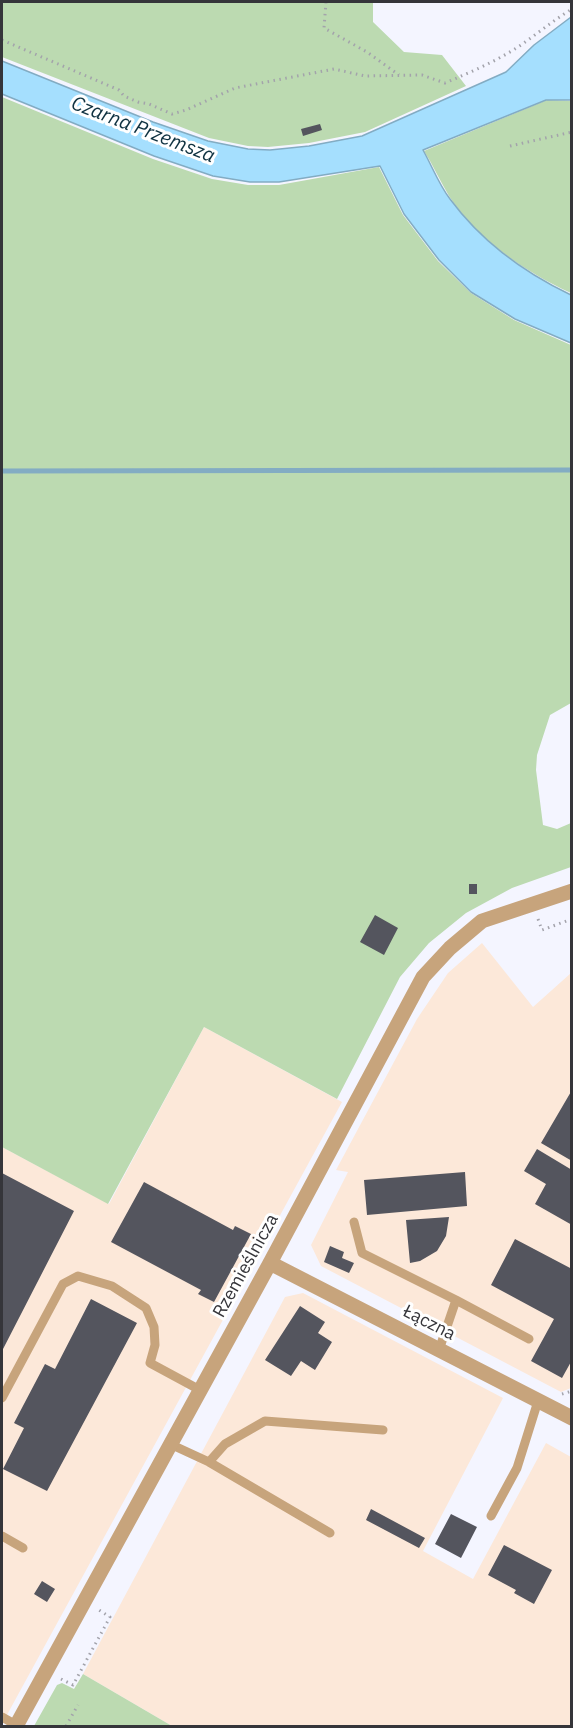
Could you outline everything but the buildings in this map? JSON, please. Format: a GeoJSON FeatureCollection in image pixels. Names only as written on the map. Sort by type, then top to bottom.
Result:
{"type":"FeatureCollection","features":[{"type":"Feature","properties":{"kind":"street","name":"Rzemieślnicza"},"geometry":{"type":"LineString","coordinates":[[16,1726],[270,1263],[423,977],[450,948],[482,921],[572,891]]}},
{"type":"Feature","properties":{"kind":"street","name":"Łączna"},"geometry":{"type":"LineString","coordinates":[[270,1263],[571,1417]]}},
{"type":"Feature","properties":{"kind":"lane"},"geometry":{"type":"LineString","coordinates":[[354,1222],[362,1253],[529,1339]]}},
{"type":"Feature","properties":{"kind":"lane"},"geometry":{"type":"LineString","coordinates":[[2,1398],[63,1284],[78,1276],[112,1286],[146,1308],[154,1327],[155,1345],[150,1363],[200,1390]]}},
{"type":"Feature","properties":{"kind":"lane"},"geometry":{"type":"LineString","coordinates":[[439,1350],[456,1300]]}},
{"type":"Feature","properties":{"kind":"lane"},"geometry":{"type":"LineString","coordinates":[[491,1516],[517,1468],[538,1401]]}},
{"type":"Feature","properties":{"kind":"lane"},"geometry":{"type":"LineString","coordinates":[[209,1462],[225,1444],[266,1421],[383,1430]]}},
{"type":"Feature","properties":{"kind":"lane"},"geometry":{"type":"LineString","coordinates":[[170,1444],[209,1462],[330,1533]]}},
{"type":"Feature","properties":{"kind":"lane"},"geometry":{"type":"LineString","coordinates":[[2,1536],[23,1548]]}},
{"type":"Feature","properties":{"kind":"lane"},"geometry":{"type":"LineString","coordinates":[[2,1717],[16,1726]]}},
{"type":"Feature","properties":{"kind":"path"},"geometry":{"type":"LineString","coordinates":[[326,2],[324,28],[367,52],[399,75]]}},
{"type":"Feature","properties":{"kind":"path"},"geometry":{"type":"LineString","coordinates":[[2,40],[119,90],[124,96],[172,114],[186,111],[236,88],[334,69],[364,76],[422,75],[445,83],[487,65],[572,9]]}},
{"type":"Feature","properties":{"kind":"path"},"geometry":{"type":"LineString","coordinates":[[510,147],[572,132]]}},
{"type":"Feature","properties":{"kind":"path"},"geometry":{"type":"LineString","coordinates":[[536,914],[542,930],[572,920]]}},
{"type":"Feature","properties":{"kind":"path"},"geometry":{"type":"LineString","coordinates":[[66,1726],[78,1705]]}},
{"type":"Feature","properties":{"kind":"shaded area"},"geometry":{"type":"Polygon","coordinates":[[[482,943],[533,1007],[571,973],[571,1388],[561,1392],[321,1266],[311,1245],[348,1172],[336,1170],[417,1019],[448,973],[482,943]]]}},
{"type":"Feature","properties":{"kind":"shaded area"},"geometry":{"type":"Polygon","coordinates":[[[204,1027],[342,1102],[2,1724],[2,1147],[109,1204],[204,1027]]]}},
{"type":"Feature","properties":{"kind":"shaded area"},"geometry":{"type":"Polygon","coordinates":[[[303,1293],[503,1398],[423,1551],[473,1579],[546,1443],[571,1457],[571,1726],[172,1726],[83,1674],[285,1297],[303,1293]]]}},
{"type":"Feature","properties":{"kind":"green space"},"geometry":{"type":"Polygon","coordinates":[[[2,2],[373,2],[373,22],[404,52],[442,55],[466,86],[365,132],[309,143],[268,147],[248,146],[209,138],[2,57],[2,2]]]}},
{"type":"Feature","properties":{"kind":"green space"},"geometry":{"type":"Polygon","coordinates":[[[2,97],[153,159],[212,179],[248,185],[279,185],[379,167],[403,215],[438,261],[471,293],[514,320],[571,345],[571,703],[550,715],[537,755],[536,770],[543,825],[557,829],[571,823],[571,867],[512,888],[466,913],[429,943],[400,977],[337,1099],[204,1027],[108,1204],[2,1147],[2,97]]]}},
{"type":"Feature","properties":{"kind":"green space"},"geometry":{"type":"Polygon","coordinates":[[[547,100],[571,101],[571,293],[536,275],[503,253],[473,226],[449,196],[424,151],[547,100]]]}},
{"type":"Feature","properties":{"kind":"green space"},"geometry":{"type":"Polygon","coordinates":[[[83,1674],[172,1726],[34,1726],[57,1685],[62,1683],[74,1689],[83,1674]]]}},
{"type":"Feature","properties":{"kind":"water","name":"Czarna Przemsza"},"geometry":{"type":"Polygon","coordinates":[[[571,17],[571,100],[546,100],[423,150],[446,194],[476,229],[521,266],[571,295],[571,343],[515,319],[471,292],[439,260],[404,214],[380,166],[279,182],[250,182],[213,176],[154,156],[2,94],[2,61],[153,122],[208,141],[248,149],[270,150],[309,146],[362,136],[506,72],[534,45],[571,17]]]}},
{"type":"Feature","properties":{"kind":"waterway"},"geometry":{"type":"LineString","coordinates":[[2,471],[572,470]]}}]}
